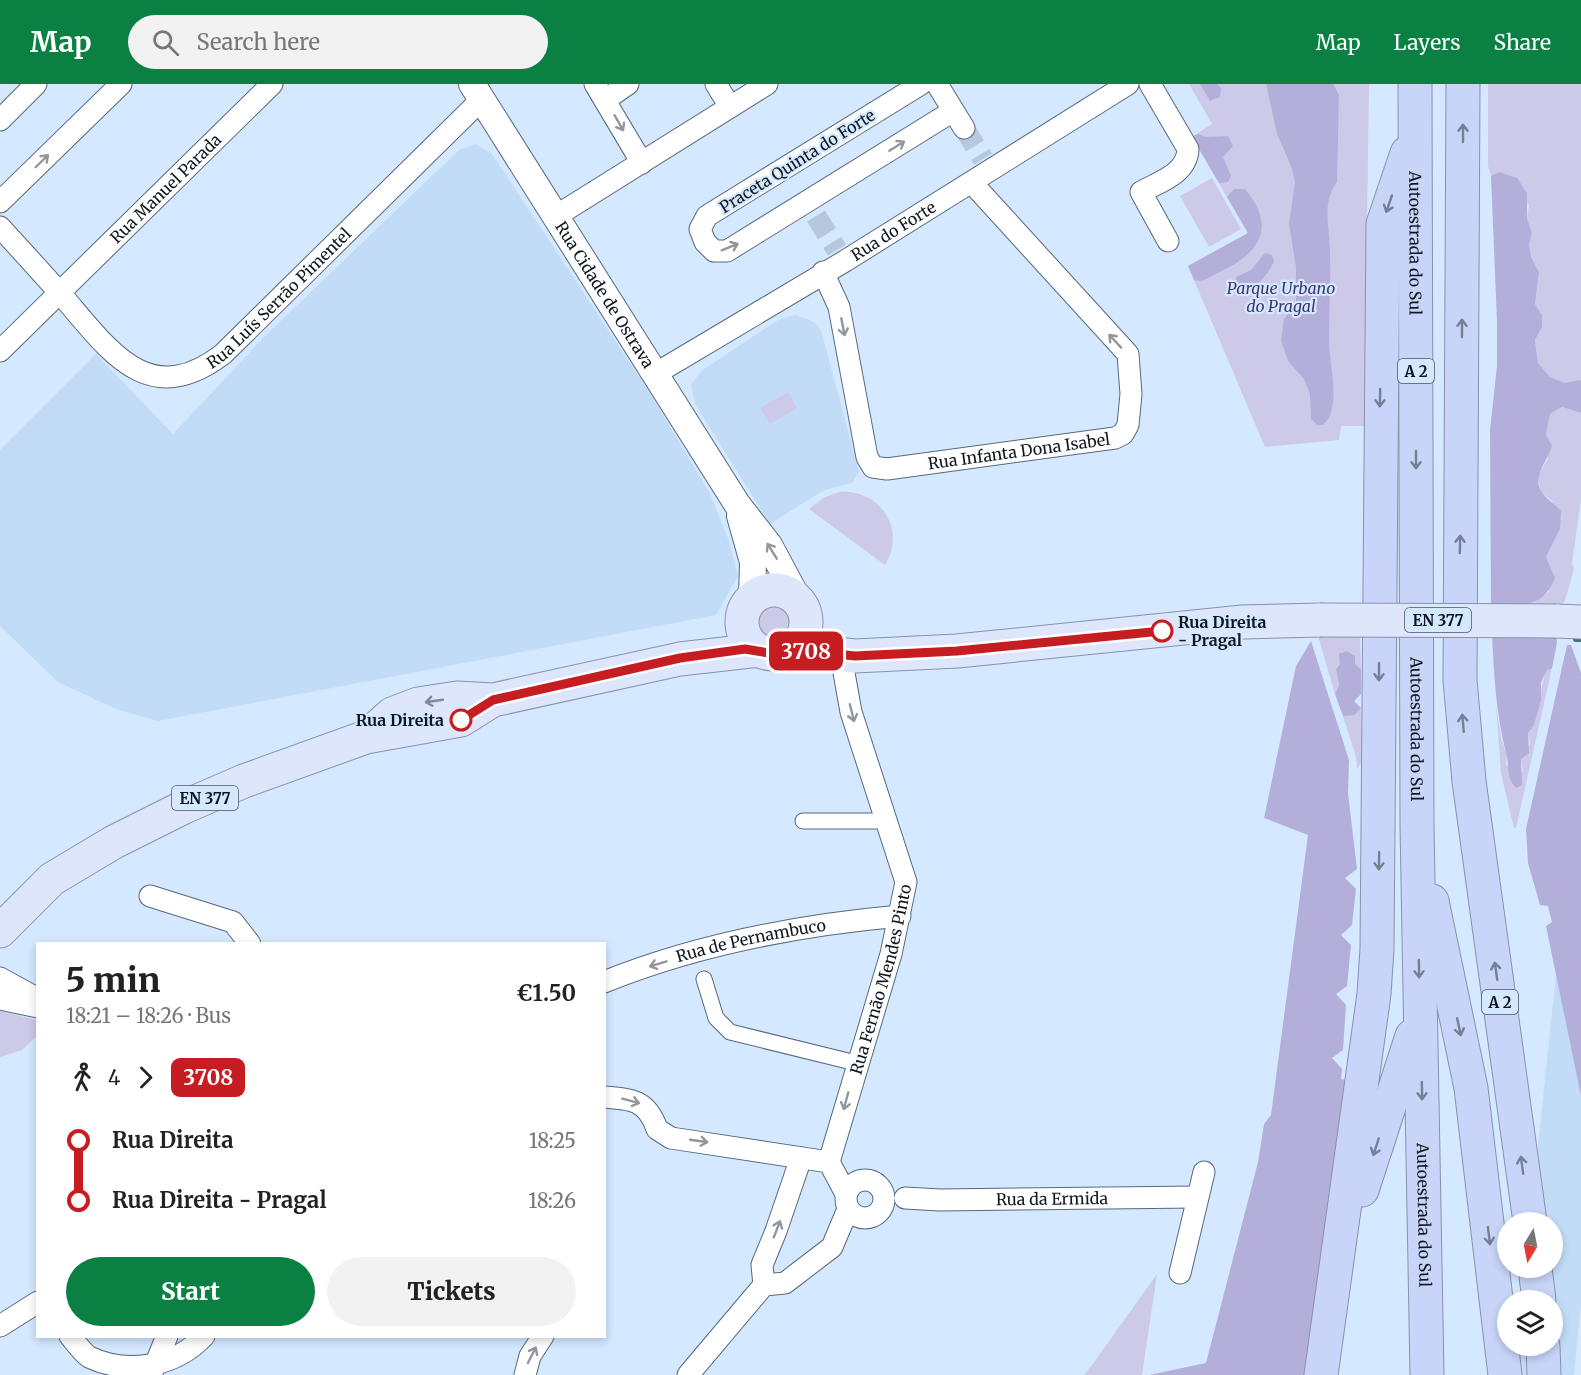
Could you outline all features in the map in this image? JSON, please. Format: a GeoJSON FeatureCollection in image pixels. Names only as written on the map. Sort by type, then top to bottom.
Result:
{"type":"FeatureCollection","features":[{"type":"Feature","properties":{"kind":"highway","name":"Autoestrada do Sul"},"geometry":{"type":"LineString","coordinates":[[1414,84],[1417,826],[1427,1375]]}},
{"type":"Feature","properties":{"kind":"highway","name":"A 2"},"geometry":{"type":"LineString","coordinates":[[1463,84],[1459,603],[1462,711],[1468,781],[1529,1212]]}},
{"type":"Feature","properties":{"kind":"highway"},"geometry":{"type":"LineString","coordinates":[[1321,1375],[1371,1016],[1377,949],[1383,224],[1415,129]]}},
{"type":"Feature","properties":{"kind":"highway"},"geometry":{"type":"LineString","coordinates":[[1417,826],[1471,1088],[1505,1375]]}},
{"type":"Feature","properties":{"kind":"highway"},"geometry":{"type":"LineString","coordinates":[[1343,1375],[1343,1324],[1351,1226],[1420,1011]]}},
{"type":"Feature","properties":{"kind":"highway"},"geometry":{"type":"LineString","coordinates":[[1543,1356],[1544,1375]]}},
{"type":"Feature","properties":{"kind":"main road","name":"EN 377"},"geometry":{"type":"LineString","coordinates":[[680,658],[707,641],[764,591],[777,590],[790,594],[802,609],[835,636],[859,646],[900,654]]}},
{"type":"Feature","properties":{"kind":"main road"},"geometry":{"type":"LineString","coordinates":[[748,605],[744,634],[774,649],[800,640],[805,628],[802,609]]}},
{"type":"Feature","properties":{"kind":"main road","name":"EN 377"},"geometry":{"type":"LineString","coordinates":[[0,931],[52,879],[114,842],[184,807],[244,781],[366,737],[461,720],[493,700],[680,658],[774,649],[841,656],[900,654],[1023,645],[1244,622],[1570,619]]}},
{"type":"Feature","properties":{"kind":"main road","name":"EN 377"},"geometry":{"type":"LineString","coordinates":[[0,902],[8,892],[52,879]]}},
{"type":"Feature","properties":{"kind":"street"},"geometry":{"type":"LineString","coordinates":[[0,120],[36,84]]}},
{"type":"Feature","properties":{"kind":"street"},"geometry":{"type":"LineString","coordinates":[[0,202],[122,84]]}},
{"type":"Feature","properties":{"kind":"street","name":"Rua Manuel Parada"},"geometry":{"type":"LineString","coordinates":[[0,351],[272,84]]}},
{"type":"Feature","properties":{"kind":"street"},"geometry":{"type":"LineString","coordinates":[[628,84],[600,92],[642,163]]}},
{"type":"Feature","properties":{"kind":"street"},"geometry":{"type":"LineString","coordinates":[[716,84],[730,107]]}},
{"type":"Feature","properties":{"kind":"street"},"geometry":{"type":"LineString","coordinates":[[556,216],[767,84]]}},
{"type":"Feature","properties":{"kind":"street","name":"Praceta Quinta do Forte"},"geometry":{"type":"LineString","coordinates":[[921,84],[707,216],[700,229],[705,242],[714,251],[727,251],[812,209],[959,120],[937,84]]}},
{"type":"Feature","properties":{"kind":"street","name":"Rua do Forte"},"geometry":{"type":"LineString","coordinates":[[655,374],[823,272],[841,255],[972,183],[987,165],[1128,84]]}},
{"type":"Feature","properties":{"kind":"street"},"geometry":{"type":"LineString","coordinates":[[1150,84],[1184,140],[1188,154],[1182,167],[1141,192],[1168,241]]}},
{"type":"Feature","properties":{"kind":"street","name":"Rua Luís Serrão Pimentel"},"geometry":{"type":"LineString","coordinates":[[0,227],[124,364],[142,372],[174,377],[207,367],[223,354],[477,91]]}},
{"type":"Feature","properties":{"kind":"street","name":"Rua Cidade de Ostrava"},"geometry":{"type":"LineString","coordinates":[[477,91],[737,504],[769,545],[802,609]]}},
{"type":"Feature","properties":{"kind":"street","name":"Rua Infanta Dona Isabel"},"geometry":{"type":"LineString","coordinates":[[823,272],[839,307],[867,457],[873,467],[887,469],[1115,438],[1123,434],[1128,425],[1131,394],[1128,354],[972,183]]}},
{"type":"Feature","properties":{"kind":"street","name":"Rua Cidade de Ostrava"},"geometry":{"type":"LineString","coordinates":[[737,504],[753,562],[748,605]]}},
{"type":"Feature","properties":{"kind":"street","name":"Rua Fernão Mendes Pinto"},"geometry":{"type":"LineString","coordinates":[[829,1162],[900,916],[906,882],[851,712],[841,656]]}},
{"type":"Feature","properties":{"kind":"street"},"geometry":{"type":"LineString","coordinates":[[803,821],[888,821]]}},
{"type":"Feature","properties":{"kind":"street"},"geometry":{"type":"LineString","coordinates":[[150,896],[233,922],[248,942]]}},
{"type":"Feature","properties":{"kind":"street","name":"Rua de Pernambuco"},"geometry":{"type":"LineString","coordinates":[[606,981],[655,964],[772,934],[845,921],[900,916]]}},
{"type":"Feature","properties":{"kind":"street"},"geometry":{"type":"LineString","coordinates":[[0,978],[36,998]]}},
{"type":"Feature","properties":{"kind":"street"},"geometry":{"type":"LineString","coordinates":[[704,979],[716,1018],[730,1032],[856,1063]]}},
{"type":"Feature","properties":{"kind":"street"},"geometry":{"type":"LineString","coordinates":[[0,999],[36,1007]]}},
{"type":"Feature","properties":{"kind":"street"},"geometry":{"type":"LineString","coordinates":[[606,1097],[628,1099],[642,1104],[652,1116],[657,1129],[671,1137],[829,1162],[847,1201],[863,1219],[905,1198]]}},
{"type":"Feature","properties":{"kind":"street"},"geometry":{"type":"LineString","coordinates":[[764,1285],[762,1265],[777,1231],[801,1158]]}},
{"type":"Feature","properties":{"kind":"street"},"geometry":{"type":"LineString","coordinates":[[1180,1273],[1204,1172]]}},
{"type":"Feature","properties":{"kind":"street"},"geometry":{"type":"LineString","coordinates":[[688,1375],[764,1285],[785,1283],[831,1246],[854,1183],[864,1180],[905,1198]]}},
{"type":"Feature","properties":{"kind":"street"},"geometry":{"type":"LineString","coordinates":[[880,1187],[884,1200],[881,1211]]}},
{"type":"Feature","properties":{"kind":"street","name":"Rua da Ermida"},"geometry":{"type":"LineString","coordinates":[[905,1198],[940,1200],[1197,1197]]}},
{"type":"Feature","properties":{"kind":"street"},"geometry":{"type":"LineString","coordinates":[[0,1326],[36,1303]]}},
{"type":"Feature","properties":{"kind":"street"},"geometry":{"type":"LineString","coordinates":[[72,1338],[89,1358],[111,1369],[128,1373],[153,1370],[188,1354],[202,1338]]}},
{"type":"Feature","properties":{"kind":"street"},"geometry":{"type":"LineString","coordinates":[[153,1370],[166,1338]]}},
{"type":"Feature","properties":{"kind":"street"},"geometry":{"type":"LineString","coordinates":[[525,1375],[530,1356],[542,1338]]}},
{"type":"Feature","properties":{"kind":"shaded area"},"geometry":{"type":"Polygon","coordinates":[[[1200,84],[1217,84],[1221,88],[1220,97],[1210,101],[1200,84]]]}},
{"type":"Feature","properties":{"kind":"shaded area"},"geometry":{"type":"Polygon","coordinates":[[[1266,84],[1333,84],[1339,95],[1337,182],[1329,198],[1328,207],[1329,349],[1333,399],[1329,418],[1323,425],[1317,425],[1311,419],[1310,394],[1304,379],[1288,361],[1281,340],[1284,319],[1296,303],[1296,267],[1289,224],[1295,182],[1291,166],[1277,134],[1266,84]]]}},
{"type":"Feature","properties":{"kind":"shaded area"},"geometry":{"type":"Polygon","coordinates":[[[1198,134],[1206,137],[1228,136],[1233,146],[1223,157],[1231,176],[1228,182],[1219,183],[1192,137],[1198,134]]]}},
{"type":"Feature","properties":{"kind":"shaded area"},"geometry":{"type":"Polygon","coordinates":[[[476,144],[492,154],[651,395],[710,494],[729,541],[738,576],[716,615],[158,721],[116,709],[58,682],[0,626],[0,450],[96,354],[173,434],[266,335],[459,150],[476,144]]]}},
{"type":"Feature","properties":{"kind":"shaded area"},"geometry":{"type":"Polygon","coordinates":[[[1499,172],[1517,178],[1527,193],[1527,218],[1532,233],[1529,244],[1531,257],[1539,272],[1535,304],[1542,315],[1542,327],[1535,340],[1538,363],[1550,377],[1564,383],[1581,380],[1581,413],[1562,407],[1550,414],[1546,435],[1552,446],[1538,480],[1543,494],[1561,511],[1560,529],[1546,557],[1555,578],[1544,596],[1537,601],[1521,605],[1491,605],[1490,430],[1497,366],[1497,322],[1491,176],[1499,172]]]}},
{"type":"Feature","properties":{"kind":"shaded area"},"geometry":{"type":"Polygon","coordinates":[[[1234,189],[1245,189],[1255,203],[1262,227],[1260,238],[1254,247],[1234,265],[1204,280],[1194,280],[1188,266],[1248,233],[1227,197],[1234,189]]]}},
{"type":"Feature","properties":{"kind":"shaded area"},"geometry":{"type":"Polygon","coordinates":[[[1265,253],[1272,255],[1274,262],[1268,273],[1254,286],[1243,288],[1237,286],[1236,277],[1251,270],[1265,253]]]}},
{"type":"Feature","properties":{"kind":"shaded area"},"geometry":{"type":"Polygon","coordinates":[[[795,315],[814,322],[821,330],[859,472],[852,483],[824,490],[770,524],[695,404],[691,385],[701,371],[778,320],[795,315]]]}},
{"type":"Feature","properties":{"kind":"shaded area"},"geometry":{"type":"Polygon","coordinates":[[[1492,635],[1556,636],[1557,643],[1552,668],[1547,670],[1541,682],[1541,700],[1534,725],[1528,733],[1529,753],[1521,759],[1522,785],[1516,788],[1509,775],[1500,724],[1492,635]]]}},
{"type":"Feature","properties":{"kind":"shaded area"},"geometry":{"type":"Polygon","coordinates":[[[1311,641],[1349,760],[1348,793],[1357,869],[1345,878],[1356,889],[1352,925],[1341,935],[1351,945],[1347,986],[1336,994],[1346,1005],[1343,1050],[1332,1058],[1342,1069],[1341,1079],[1346,1080],[1307,1375],[1149,1375],[1206,1363],[1258,1162],[1264,1124],[1271,1115],[1308,835],[1264,818],[1296,666],[1311,641]]]}},
{"type":"Feature","properties":{"kind":"shaded area"},"geometry":{"type":"Polygon","coordinates":[[[1567,645],[1571,645],[1581,673],[1581,1096],[1546,926],[1552,922],[1548,906],[1540,905],[1528,863],[1526,829],[1567,645]]]}},
{"type":"Feature","properties":{"kind":"shaded area"},"geometry":{"type":"Polygon","coordinates":[[[1347,651],[1355,656],[1355,664],[1361,669],[1361,694],[1354,701],[1361,708],[1354,715],[1343,716],[1335,694],[1339,685],[1336,669],[1340,664],[1339,654],[1347,651]]]}},
{"type":"Feature","properties":{"kind":"shaded area"},"geometry":{"type":"Polygon","coordinates":[[[1581,736],[1581,1304],[1574,1375],[1515,1375],[1516,1356],[1563,1356],[1563,1290],[1523,1290],[1524,1278],[1563,1278],[1563,1212],[1531,1212],[1581,736]]]}},
{"type":"Feature","properties":{"kind":"green space","name":"Parque Urbano do Pragal"},"geometry":{"type":"Polygon","coordinates":[[[1189,84],[1369,84],[1364,426],[1341,426],[1339,440],[1265,447],[1188,266],[1248,233],[1192,137],[1212,124],[1189,84]]]}},
{"type":"Feature","properties":{"kind":"green space"},"geometry":{"type":"Polygon","coordinates":[[[1488,84],[1581,84],[1581,380],[1564,384],[1550,377],[1538,363],[1535,340],[1542,327],[1542,315],[1535,304],[1539,272],[1531,257],[1529,244],[1532,233],[1527,218],[1529,205],[1499,172],[1491,176],[1488,166],[1488,84]]]}},
{"type":"Feature","properties":{"kind":"green space"},"geometry":{"type":"Polygon","coordinates":[[[1212,178],[1241,229],[1209,247],[1180,196],[1212,178]]]}},
{"type":"Feature","properties":{"kind":"green space"},"geometry":{"type":"Polygon","coordinates":[[[788,392],[797,408],[770,424],[760,408],[788,392]]]}},
{"type":"Feature","properties":{"kind":"green space"},"geometry":{"type":"Polygon","coordinates":[[[1562,407],[1581,413],[1581,499],[1572,563],[1574,569],[1565,601],[1561,605],[1531,605],[1549,592],[1550,571],[1546,557],[1560,529],[1552,501],[1540,491],[1538,475],[1548,459],[1546,435],[1550,414],[1562,407]]]}},
{"type":"Feature","properties":{"kind":"green space"},"geometry":{"type":"Polygon","coordinates":[[[839,492],[867,497],[886,514],[893,538],[885,565],[809,509],[823,498],[839,492]]]}},
{"type":"Feature","properties":{"kind":"green space"},"geometry":{"type":"Polygon","coordinates":[[[773,603],[786,608],[791,621],[786,634],[773,639],[760,634],[755,621],[760,608],[773,603]]]}},
{"type":"Feature","properties":{"kind":"green space"},"geometry":{"type":"Polygon","coordinates":[[[1360,635],[1361,669],[1354,663],[1340,664],[1336,669],[1339,685],[1335,694],[1318,636],[1360,635]]]}},
{"type":"Feature","properties":{"kind":"green space"},"geometry":{"type":"Polygon","coordinates":[[[1552,668],[1516,828],[1514,828],[1501,774],[1496,705],[1501,739],[1507,755],[1506,765],[1523,772],[1521,759],[1530,744],[1528,733],[1536,718],[1544,677],[1547,669],[1552,668]]]}},
{"type":"Feature","properties":{"kind":"green space"},"geometry":{"type":"Polygon","coordinates":[[[1361,708],[1361,763],[1357,769],[1356,757],[1343,716],[1361,708]]]}},
{"type":"Feature","properties":{"kind":"green space"},"geometry":{"type":"Polygon","coordinates":[[[0,1011],[36,1020],[36,1037],[22,1050],[0,1057],[0,1011]]]}},
{"type":"Feature","properties":{"kind":"green space"},"geometry":{"type":"Polygon","coordinates":[[[1157,1274],[1142,1375],[1084,1375],[1095,1361],[1157,1274]]]}},
{"type":"Feature","properties":{"kind":"waterway"},"geometry":{"type":"LineString","coordinates":[[1576,639],[1581,639]]}},
{"type":"Feature","properties":{"kind":"tunnel"},"geometry":{"type":"LineString","coordinates":[[964,128],[983,159]]}},
{"type":"Feature","properties":{"kind":"tunnel"},"geometry":{"type":"LineString","coordinates":[[816,216],[837,250]]}},
{"type":"Feature","properties":{"kind":"bus line","name":"3708"},"geometry":{"type":"LineString","coordinates":[[461,720],[493,700],[680,658],[745,649],[769,653],[780,653],[790,649],[855,656],[957,651],[1162,631]]}},
{"type":"Feature","properties":{"kind":"place","name":"Rua Direita - Pragal"},"geometry":{"type":"Point","coordinates":[1162,631]}},
{"type":"Feature","properties":{"kind":"place","name":"Rua Direita"},"geometry":{"type":"Point","coordinates":[461,720]}}]}
